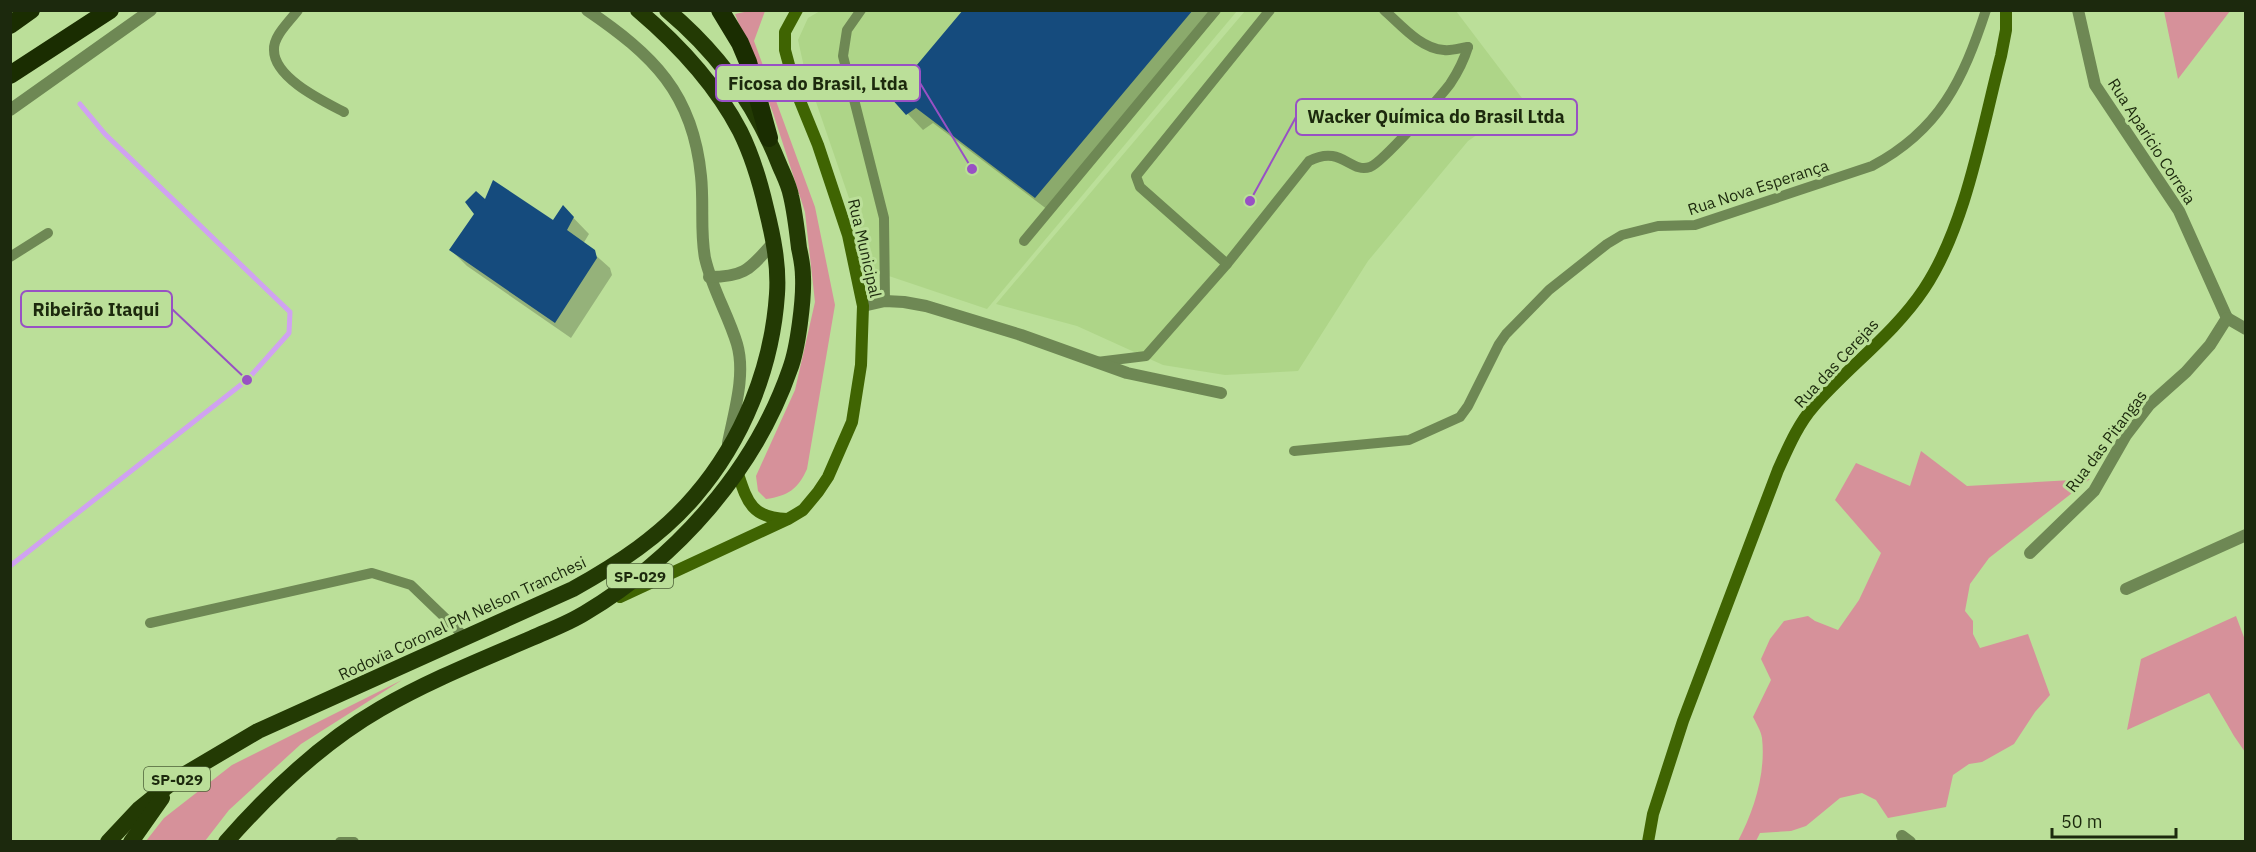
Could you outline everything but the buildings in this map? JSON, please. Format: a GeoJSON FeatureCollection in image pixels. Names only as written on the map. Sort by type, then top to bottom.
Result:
{"type":"FeatureCollection","features":[{"type":"Feature","properties":{"kind":"highway"},"geometry":{"type":"LineString","coordinates":[[10,25],[31,10]]}},
{"type":"Feature","properties":{"kind":"highway"},"geometry":{"type":"LineString","coordinates":[[10,75],[110,10]]}},
{"type":"Feature","properties":{"kind":"highway","name":"Rodovia Coronel PM Nelson Tranchesi"},"geometry":{"type":"LineString","coordinates":[[108,842],[139,809],[175,780],[258,731],[573,590],[622,561],[659,533],[694,497],[725,457],[755,396],[771,340],[777,292],[774,242],[762,187],[740,132],[720,97],[693,62],[638,10]]}},
{"type":"Feature","properties":{"kind":"highway","name":"SP-029"},"geometry":{"type":"LineString","coordinates":[[226,842],[300,767],[345,732],[380,709],[431,683],[584,615],[636,578],[692,529],[737,471],[773,411],[792,366],[804,278],[791,194],[769,138],[731,75],[692,31],[667,10]]}},
{"type":"Feature","properties":{"kind":"highway"},"geometry":{"type":"LineString","coordinates":[[720,10],[740,43],[748,62],[769,138]]}},
{"type":"Feature","properties":{"kind":"highway","name":"SP-029"},"geometry":{"type":"LineString","coordinates":[[131,842],[175,780]]}},
{"type":"Feature","properties":{"kind":"main road","name":"Rua Municipal"},"geometry":{"type":"LineString","coordinates":[[584,615],[803,510],[828,477],[852,422],[861,364],[863,306],[848,235],[818,146],[796,91],[785,50],[785,32],[797,10]]}},
{"type":"Feature","properties":{"kind":"main road","name":"Rua das Cerejas"},"geometry":{"type":"LineString","coordinates":[[1648,842],[1653,814],[1683,721],[1778,470],[1794,436],[1812,407],[1904,316],[1924,288],[1956,223],[2001,56],[2006,30],[2006,10]]}},
{"type":"Feature","properties":{"kind":"main road"},"geometry":{"type":"LineString","coordinates":[[737,471],[746,498],[758,512],[772,519],[788,519]]}},
{"type":"Feature","properties":{"kind":"street"},"geometry":{"type":"LineString","coordinates":[[10,110],[151,10]]}},
{"type":"Feature","properties":{"kind":"street"},"geometry":{"type":"LineString","coordinates":[[587,10],[632,42],[655,64],[676,93],[698,148],[702,243],[709,277],[738,346],[740,367],[738,392],[725,457]]}},
{"type":"Feature","properties":{"kind":"street","name":"Rua Aparício Correia"},"geometry":{"type":"LineString","coordinates":[[2078,10],[2095,86],[2178,211],[2227,318]]}},
{"type":"Feature","properties":{"kind":"street"},"geometry":{"type":"LineString","coordinates":[[709,277],[741,274],[753,265],[774,242]]}},
{"type":"Feature","properties":{"kind":"street"},"geometry":{"type":"LineString","coordinates":[[863,306],[885,301],[926,306],[1021,335],[1127,373],[1221,393]]}},
{"type":"Feature","properties":{"kind":"street"},"geometry":{"type":"LineString","coordinates":[[2227,318],[2246,328]]}},
{"type":"Feature","properties":{"kind":"street","name":"Rua das Pitangas"},"geometry":{"type":"LineString","coordinates":[[2030,553],[2094,490],[2126,435],[2149,405],[2186,372],[2210,345],[2227,318]]}},
{"type":"Feature","properties":{"kind":"street"},"geometry":{"type":"LineString","coordinates":[[2126,589],[2246,535]]}},
{"type":"Feature","properties":{"kind":"lane"},"geometry":{"type":"LineString","coordinates":[[298,10],[278,36],[273,49],[278,64],[303,91],[344,112]]}},
{"type":"Feature","properties":{"kind":"lane"},"geometry":{"type":"LineString","coordinates":[[861,10],[847,30],[843,56],[884,218],[885,301]]}},
{"type":"Feature","properties":{"kind":"lane"},"geometry":{"type":"LineString","coordinates":[[1024,241],[1216,10]]}},
{"type":"Feature","properties":{"kind":"lane"},"geometry":{"type":"LineString","coordinates":[[1227,264],[1140,187],[1136,176],[1270,10]]}},
{"type":"Feature","properties":{"kind":"lane"},"geometry":{"type":"LineString","coordinates":[[1095,362],[1146,356],[1227,264],[1310,160],[1321,155],[1339,156],[1357,168],[1370,167],[1387,153],[1442,92],[1462,65],[1468,47],[1453,50],[1434,48],[1419,41],[1384,10]]}},
{"type":"Feature","properties":{"kind":"lane","name":"Rua Nova Esperança"},"geometry":{"type":"LineString","coordinates":[[1294,451],[1410,440],[1460,417],[1506,334],[1550,290],[1607,244],[1622,235],[1658,226],[1684,227],[1701,223],[1872,166],[1896,153],[1932,120],[1954,90],[1974,46],[1986,10]]}},
{"type":"Feature","properties":{"kind":"lane"},"geometry":{"type":"LineString","coordinates":[[10,257],[48,233]]}},
{"type":"Feature","properties":{"kind":"lane"},"geometry":{"type":"LineString","coordinates":[[150,623],[372,573],[411,585],[466,638]]}},
{"type":"Feature","properties":{"kind":"lane"},"geometry":{"type":"LineString","coordinates":[[340,842],[354,842]]}},
{"type":"Feature","properties":{"kind":"shaded area"},"geometry":{"type":"Polygon","coordinates":[[[765,11],[754,41],[815,207],[835,305],[807,469],[800,482],[791,490],[780,496],[766,499],[758,491],[756,476],[795,390],[815,302],[805,212],[773,113],[735,14],[765,11]]]}},
{"type":"Feature","properties":{"kind":"shaded area"},"geometry":{"type":"Polygon","coordinates":[[[820,11],[1237,11],[987,309],[874,271],[804,67],[798,40],[808,18],[820,11]]]}},
{"type":"Feature","properties":{"kind":"shaded area"},"geometry":{"type":"Polygon","coordinates":[[[1245,11],[1456,11],[1525,102],[1468,141],[1368,261],[1298,371],[1225,375],[1163,365],[1077,326],[996,304],[1245,11]]]}},
{"type":"Feature","properties":{"kind":"shaded area"},"geometry":{"type":"Polygon","coordinates":[[[2164,11],[2230,11],[2178,79],[2164,11]]]}},
{"type":"Feature","properties":{"kind":"shaded area"},"geometry":{"type":"Polygon","coordinates":[[[1921,451],[1967,486],[2090,479],[1989,558],[1970,584],[1965,611],[1973,621],[1973,634],[1980,648],[2028,634],[2050,695],[2035,712],[2014,744],[1982,762],[1969,764],[1953,775],[1946,807],[1888,818],[1876,800],[1862,793],[1840,798],[1806,826],[1791,831],[1760,833],[1756,841],[1738,841],[1758,791],[1763,751],[1760,730],[1753,717],[1771,680],[1761,659],[1770,639],[1784,621],[1808,616],[1838,630],[1859,600],[1881,553],[1835,500],[1856,463],[1910,486],[1921,451]]]}},
{"type":"Feature","properties":{"kind":"shaded area"},"geometry":{"type":"Polygon","coordinates":[[[2236,616],[2245,640],[2245,752],[2209,693],[2127,730],[2141,659],[2236,616]]]}},
{"type":"Feature","properties":{"kind":"shaded area"},"geometry":{"type":"Polygon","coordinates":[[[402,680],[301,744],[229,810],[205,841],[146,841],[164,818],[232,765],[402,680]]]}},
{"type":"Feature","properties":{"kind":"waterway"},"geometry":{"type":"LineString","coordinates":[[10,566],[247,380],[289,333],[290,312],[105,134],[80,104]]}},
{"type":"Feature","properties":{"kind":"place","name":"Ficosa do Brasil, Ltda"},"geometry":{"type":"Point","coordinates":[972,169]}},
{"type":"Feature","properties":{"kind":"place","name":"Wacker Química do Brasil Ltda"},"geometry":{"type":"Point","coordinates":[1250,201]}},
{"type":"Feature","properties":{"kind":"place","name":"Ribeirão Itaqui"},"geometry":{"type":"Point","coordinates":[247,380]}}]}
